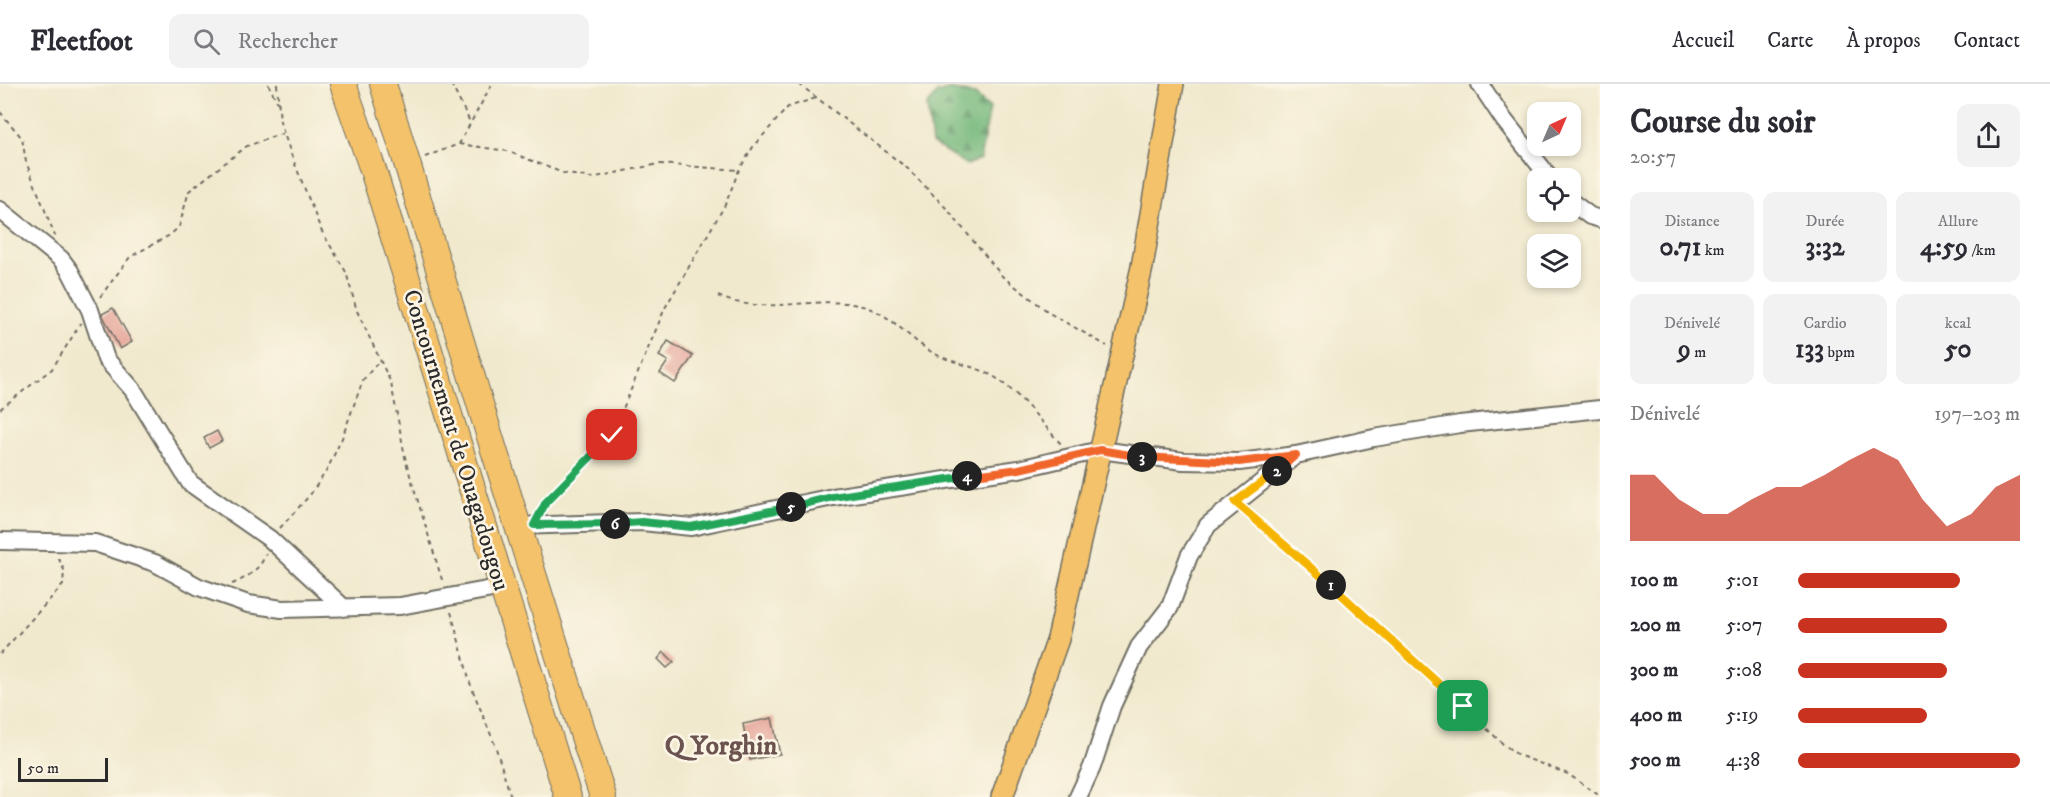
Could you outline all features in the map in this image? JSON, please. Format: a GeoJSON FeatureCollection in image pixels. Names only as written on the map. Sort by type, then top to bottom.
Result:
{"type":"FeatureCollection","features":[{"type":"Feature","properties":{"kind":"highway","name":"Contournement de Ouagadougou"},"geometry":{"type":"LineString","coordinates":[[343,84],[373,170],[568,797]]}},
{"type":"Feature","properties":{"kind":"highway","name":"Contournement de Ouagadougou"},"geometry":{"type":"LineString","coordinates":[[383,84],[526,526],[603,797]]}},
{"type":"Feature","properties":{"kind":"highway"},"geometry":{"type":"LineString","coordinates":[[373,170],[407,163]]}},
{"type":"Feature","properties":{"kind":"main road"},"geometry":{"type":"LineString","coordinates":[[1002,797],[1058,639],[1142,267],[1173,84]]}},
{"type":"Feature","properties":{"kind":"street"},"geometry":{"type":"LineString","coordinates":[[1480,84],[1504,120],[1542,168]]}},
{"type":"Feature","properties":{"kind":"street"},"geometry":{"type":"LineString","coordinates":[[1581,209],[1590,216],[1600,219]]}},
{"type":"Feature","properties":{"kind":"street"},"geometry":{"type":"LineString","coordinates":[[0,210],[61,259],[70,271],[90,310],[106,359],[145,407],[190,483],[270,539],[344,608]]}},
{"type":"Feature","properties":{"kind":"street"},"geometry":{"type":"LineString","coordinates":[[526,526],[642,522],[691,527],[833,497],[1019,469],[1100,450],[1183,461],[1239,462],[1296,455],[1374,438],[1460,424],[1600,409]]}},
{"type":"Feature","properties":{"kind":"street"},"geometry":{"type":"LineString","coordinates":[[1078,797],[1092,767],[1112,706],[1139,647],[1170,607],[1189,556],[1208,525],[1296,455]]}},
{"type":"Feature","properties":{"kind":"street"},"geometry":{"type":"LineString","coordinates":[[0,541],[95,543],[123,550],[155,563],[199,587],[248,604],[282,609],[400,606],[503,587]]}},
{"type":"Feature","properties":{"kind":"path"},"geometry":{"type":"LineString","coordinates":[[268,84],[279,106]]}},
{"type":"Feature","properties":{"kind":"path"},"geometry":{"type":"LineString","coordinates":[[277,84],[284,133],[321,230],[346,272],[357,311],[391,383],[406,462],[471,686],[495,745],[511,797]]}},
{"type":"Feature","properties":{"kind":"path"},"geometry":{"type":"LineString","coordinates":[[451,84],[471,124]]}},
{"type":"Feature","properties":{"kind":"path"},"geometry":{"type":"LineString","coordinates":[[407,163],[446,151],[459,144],[492,84]]}},
{"type":"Feature","properties":{"kind":"path"},"geometry":{"type":"LineString","coordinates":[[799,84],[907,168],[946,208],[1003,277],[1051,314],[1121,355]]}},
{"type":"Feature","properties":{"kind":"path"},"geometry":{"type":"LineString","coordinates":[[526,526],[546,502],[612,435],[665,308],[725,205],[739,170],[753,147],[788,107],[816,98]]}},
{"type":"Feature","properties":{"kind":"path"},"geometry":{"type":"LineString","coordinates":[[0,112],[22,138],[26,162],[54,232],[61,259]]}},
{"type":"Feature","properties":{"kind":"path"},"geometry":{"type":"LineString","coordinates":[[0,409],[51,369],[68,341],[130,257],[170,235],[179,227],[189,191],[247,146],[284,133]]}},
{"type":"Feature","properties":{"kind":"path"},"geometry":{"type":"LineString","coordinates":[[459,144],[507,151],[563,173],[591,178],[659,164],[739,170]]}},
{"type":"Feature","properties":{"kind":"path"},"geometry":{"type":"LineString","coordinates":[[718,296],[732,302],[759,306],[829,304],[862,306],[888,317],[909,337],[932,353],[992,376],[1018,397],[1061,444],[1078,456]]}},
{"type":"Feature","properties":{"kind":"path"},"geometry":{"type":"LineString","coordinates":[[214,592],[248,578],[264,561],[270,539],[310,495],[327,470],[342,438],[363,380],[380,360]]}},
{"type":"Feature","properties":{"kind":"path"},"geometry":{"type":"LineString","coordinates":[[1235,502],[1389,636],[1503,744],[1518,755],[1568,774],[1600,796]]}},
{"type":"Feature","properties":{"kind":"path"},"geometry":{"type":"LineString","coordinates":[[0,654],[63,585],[63,570],[50,541]]}},
{"type":"Feature","properties":{"kind":"green space"},"geometry":{"type":"Polygon","coordinates":[[[951,89],[975,95],[990,108],[980,159],[967,165],[932,143],[927,106],[937,93],[951,89]]]}},
{"type":"Feature","properties":{"kind":"building"},"geometry":{"type":"Polygon","coordinates":[[[113,308],[132,342],[120,349],[102,314],[113,308]]]}},
{"type":"Feature","properties":{"kind":"building"},"geometry":{"type":"Polygon","coordinates":[[[668,341],[693,356],[675,383],[660,373],[668,361],[659,356],[668,341]]]}},
{"type":"Feature","properties":{"kind":"building"},"geometry":{"type":"Polygon","coordinates":[[[217,431],[222,441],[209,448],[204,438],[217,431]]]}},
{"type":"Feature","properties":{"kind":"building"},"geometry":{"type":"Polygon","coordinates":[[[664,652],[674,662],[667,668],[658,659],[664,652]]]}},
{"type":"Feature","properties":{"kind":"building"},"geometry":{"type":"Polygon","coordinates":[[[772,718],[780,754],[750,760],[743,724],[772,718]]]}},
{"type":"Feature","properties":{"kind":"district","name":"Q Yorghin"},"geometry":{"type":"Point","coordinates":[721,745]}},
{"type":"Feature","properties":{"kind":"route"},"geometry":{"type":"LineString","coordinates":[[612,435],[592,458],[546,502],[534,525],[588,526],[642,522],[691,527],[733,520],[833,497],[1019,469],[1100,450],[1145,458],[1183,461],[1239,462],[1296,455],[1235,502],[1389,636],[1463,706]]}}]}
